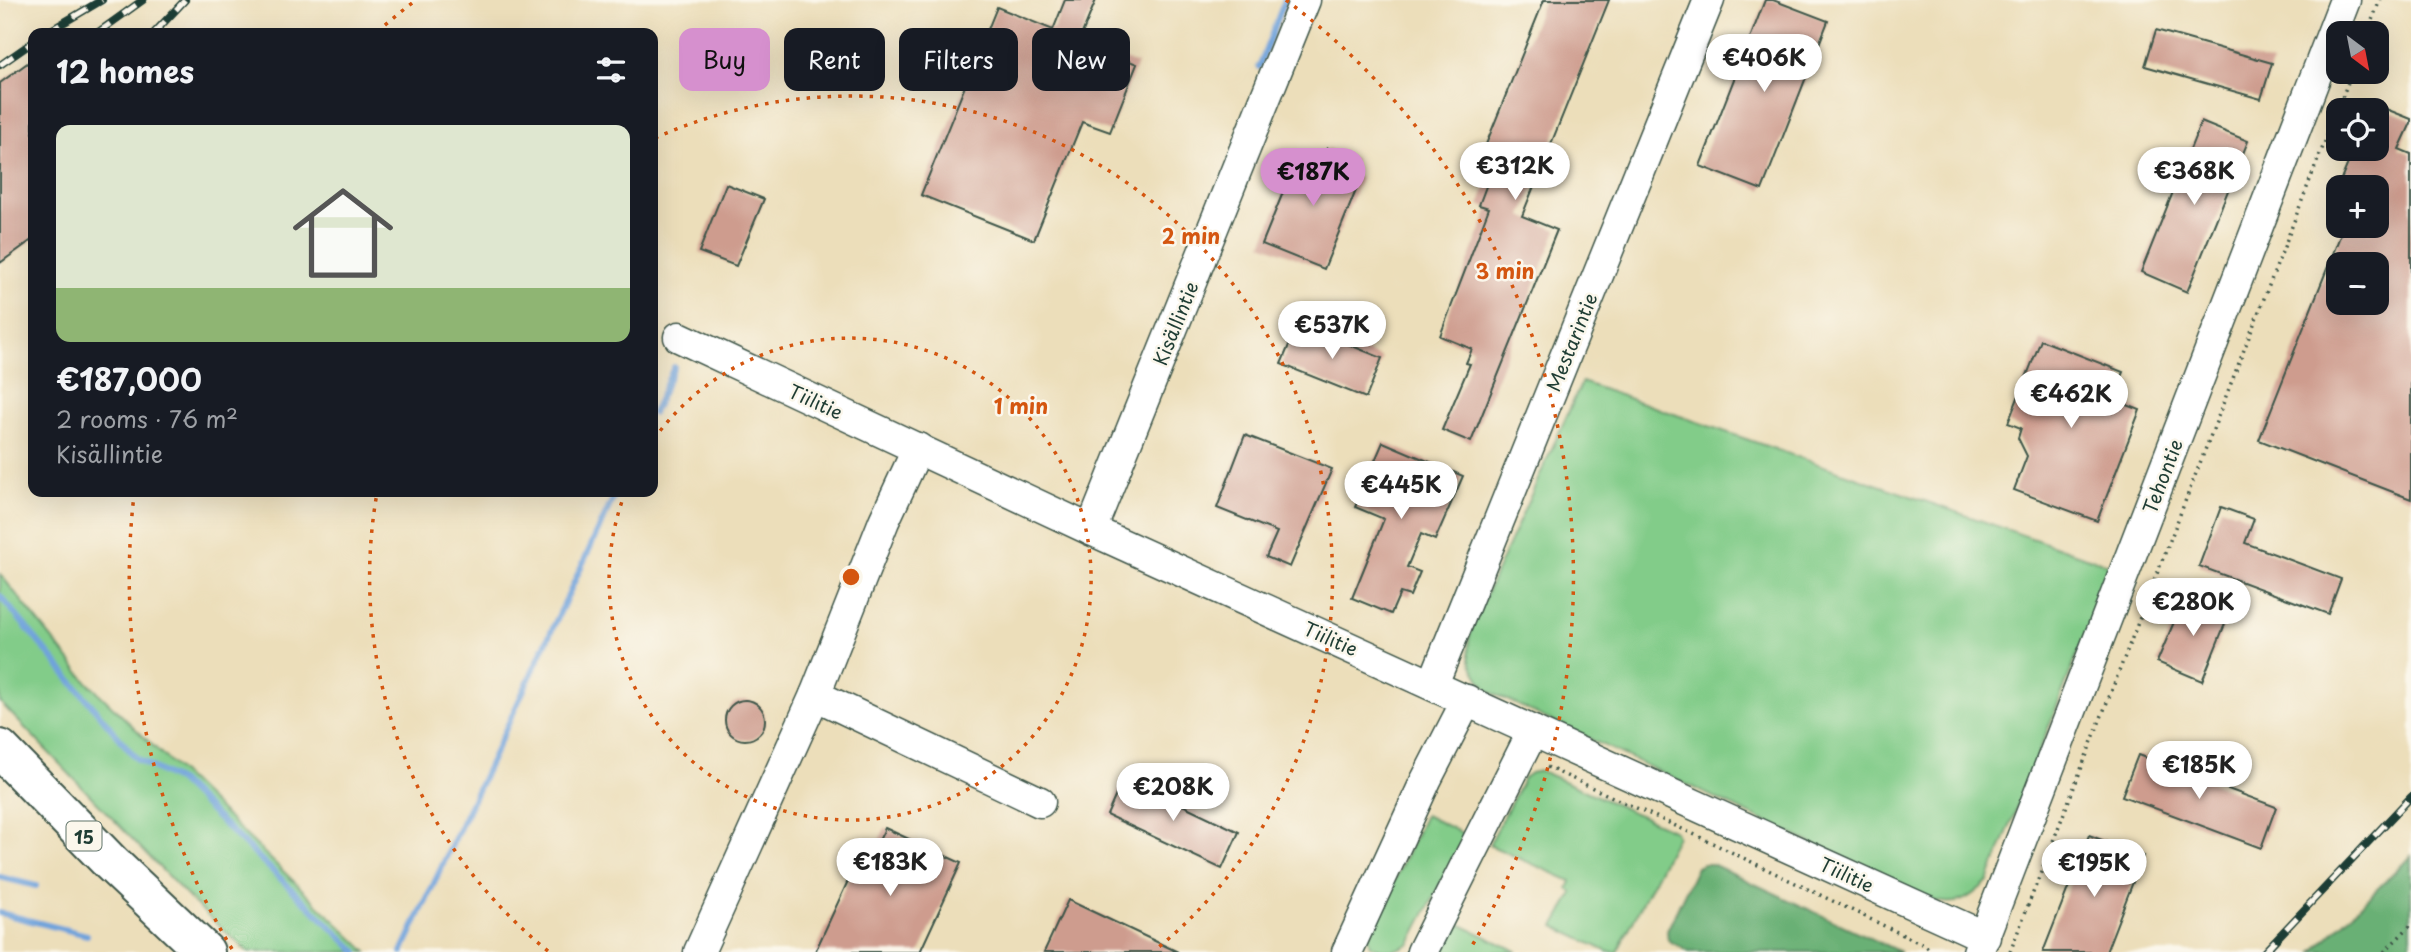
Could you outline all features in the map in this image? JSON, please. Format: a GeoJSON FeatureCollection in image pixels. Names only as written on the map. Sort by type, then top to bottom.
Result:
{"type":"FeatureCollection","features":[{"type":"Feature","properties":{"kind":"highway","name":"15"},"geometry":{"type":"LineString","coordinates":[[0,749],[111,863],[205,952]]}},
{"type":"Feature","properties":{"kind":"street","name":"Kisällintie"},"geometry":{"type":"LineString","coordinates":[[1091,530],[1305,0]]}},
{"type":"Feature","properties":{"kind":"street","name":"Mestarintie"},"geometry":{"type":"LineString","coordinates":[[1433,684],[1709,0]]}},
{"type":"Feature","properties":{"kind":"street","name":"Tehontie"},"geometry":{"type":"LineString","coordinates":[[1982,944],[2345,0]]}},
{"type":"Feature","properties":{"kind":"street","name":"Tiilitie"},"geometry":{"type":"LineString","coordinates":[[679,337],[1091,530],[1467,700],[1527,743],[1982,944]]}},
{"type":"Feature","properties":{"kind":"street"},"geometry":{"type":"LineString","coordinates":[[699,952],[815,695],[884,522],[918,448]]}},
{"type":"Feature","properties":{"kind":"street"},"geometry":{"type":"LineString","coordinates":[[815,695],[1040,802]]}},
{"type":"Feature","properties":{"kind":"street"},"geometry":{"type":"LineString","coordinates":[[1348,952],[1426,780],[1467,700]]}},
{"type":"Feature","properties":{"kind":"street"},"geometry":{"type":"LineString","coordinates":[[1422,952],[1527,743]]}},
{"type":"Feature","properties":{"kind":"path"},"geometry":{"type":"LineString","coordinates":[[2372,21],[2380,0]]}},
{"type":"Feature","properties":{"kind":"path"},"geometry":{"type":"LineString","coordinates":[[2010,952],[2347,84]]}},
{"type":"Feature","properties":{"kind":"path"},"geometry":{"type":"LineString","coordinates":[[1527,743],[1704,839],[1926,946],[1932,952]]}},
{"type":"Feature","properties":{"kind":"path"},"geometry":{"type":"LineString","coordinates":[[2384,952],[2411,925]]}},
{"type":"Feature","properties":{"kind":"green space"},"geometry":{"type":"Polygon","coordinates":[[[1582,382],[2112,566],[1988,881],[1975,892],[1958,902],[1934,901],[1488,691],[1469,658],[1469,642],[1474,621],[1582,382]]]}},
{"type":"Feature","properties":{"kind":"green space"},"geometry":{"type":"Polygon","coordinates":[[[0,574],[87,682],[367,952],[248,952],[191,900],[0,702],[0,574]]]}},
{"type":"Feature","properties":{"kind":"green space"},"geometry":{"type":"Polygon","coordinates":[[[1541,771],[1675,831],[1677,836],[1617,952],[1608,952],[1554,926],[1573,893],[1568,889],[1571,881],[1489,845],[1524,778],[1541,771]]]}},
{"type":"Feature","properties":{"kind":"green space"},"geometry":{"type":"Polygon","coordinates":[[[1425,815],[1466,835],[1410,943],[1391,950],[1370,946],[1368,937],[1425,815]]]}},
{"type":"Feature","properties":{"kind":"green space"},"geometry":{"type":"Polygon","coordinates":[[[2411,856],[2411,952],[2313,952],[2411,856]]]}},
{"type":"Feature","properties":{"kind":"green space"},"geometry":{"type":"Polygon","coordinates":[[[1712,864],[1900,952],[1689,952],[1668,940],[1667,931],[1697,867],[1712,864]]]}},
{"type":"Feature","properties":{"kind":"green space"},"geometry":{"type":"Polygon","coordinates":[[[1457,923],[1516,951],[1516,952],[1442,952],[1457,923]]]}},
{"type":"Feature","properties":{"kind":"building"},"geometry":{"type":"Polygon","coordinates":[[[1065,0],[1096,0],[1084,28],[1054,28],[1065,0]]]}},
{"type":"Feature","properties":{"kind":"building"},"geometry":{"type":"Polygon","coordinates":[[[1544,0],[1609,0],[1522,216],[1557,230],[1471,442],[1442,430],[1470,364],[1466,363],[1472,349],[1440,336],[1489,208],[1479,205],[1491,173],[1477,167],[1544,0]]]}},
{"type":"Feature","properties":{"kind":"building"},"geometry":{"type":"Polygon","coordinates":[[[1765,0],[1773,0],[1828,21],[1762,190],[1700,166],[1765,0]]]}},
{"type":"Feature","properties":{"kind":"building"},"geometry":{"type":"Polygon","coordinates":[[[997,7],[1048,28],[1032,28],[1032,91],[1126,91],[1110,132],[1082,122],[1034,240],[921,195],[963,91],[1018,91],[1018,28],[989,28],[997,7]]]}},
{"type":"Feature","properties":{"kind":"building"},"geometry":{"type":"Polygon","coordinates":[[[2156,30],[2272,63],[2261,99],[2145,66],[2156,30]]]}},
{"type":"Feature","properties":{"kind":"building"},"geometry":{"type":"Polygon","coordinates":[[[1130,61],[1137,64],[1130,82],[1130,61]]]}},
{"type":"Feature","properties":{"kind":"building"},"geometry":{"type":"Polygon","coordinates":[[[28,63],[28,243],[0,263],[0,83],[28,63]]]}},
{"type":"Feature","properties":{"kind":"building"},"geometry":{"type":"Polygon","coordinates":[[[2389,110],[2411,119],[2399,149],[2411,154],[2411,499],[2259,440],[2326,271],[2326,315],[2389,315],[2389,252],[2334,252],[2339,238],[2389,238],[2389,175],[2343,175],[2349,161],[2389,161],[2389,110]]]}},
{"type":"Feature","properties":{"kind":"building"},"geometry":{"type":"Polygon","coordinates":[[[2201,122],[2248,141],[2187,292],[2141,272],[2201,122]]]}},
{"type":"Feature","properties":{"kind":"building"},"geometry":{"type":"Polygon","coordinates":[[[1327,148],[1355,159],[1349,174],[1361,178],[1324,269],[1262,244],[1299,153],[1321,162],[1327,148]]]}},
{"type":"Feature","properties":{"kind":"building"},"geometry":{"type":"Polygon","coordinates":[[[726,184],[764,199],[736,266],[699,252],[726,184]]]}},
{"type":"Feature","properties":{"kind":"building"},"geometry":{"type":"Polygon","coordinates":[[[1298,324],[1382,358],[1366,398],[1281,364],[1298,324]]]}},
{"type":"Feature","properties":{"kind":"building"},"geometry":{"type":"Polygon","coordinates":[[[2041,340],[2123,372],[2112,399],[2140,410],[2097,521],[2014,490],[2027,456],[2018,438],[2021,428],[2008,423],[2041,340]]]}},
{"type":"Feature","properties":{"kind":"building"},"geometry":{"type":"Polygon","coordinates":[[[1245,435],[1332,469],[1290,567],[1266,557],[1277,532],[1217,508],[1245,435]]]}},
{"type":"Feature","properties":{"kind":"building"},"geometry":{"type":"Polygon","coordinates":[[[1383,442],[1463,476],[1435,540],[1421,534],[1407,567],[1420,572],[1410,596],[1400,593],[1391,614],[1352,598],[1384,519],[1355,507],[1383,442]]]}},
{"type":"Feature","properties":{"kind":"building"},"geometry":{"type":"Polygon","coordinates":[[[2221,507],[2254,519],[2245,543],[2341,579],[2328,614],[2199,566],[2221,507]]]}},
{"type":"Feature","properties":{"kind":"building"},"geometry":{"type":"Polygon","coordinates":[[[2185,596],[2229,614],[2202,681],[2157,662],[2185,596]]]}},
{"type":"Feature","properties":{"kind":"building"},"geometry":{"type":"Polygon","coordinates":[[[745,700],[753,701],[759,706],[764,712],[764,728],[759,734],[753,739],[745,740],[737,739],[731,734],[726,728],[725,720],[726,712],[731,706],[737,701],[745,700]]]}},
{"type":"Feature","properties":{"kind":"building"},"geometry":{"type":"Polygon","coordinates":[[[2138,755],[2276,807],[2261,848],[2122,796],[2138,755]]]}},
{"type":"Feature","properties":{"kind":"building"},"geometry":{"type":"Polygon","coordinates":[[[1124,777],[1239,832],[1222,869],[1107,815],[1124,777]]]}},
{"type":"Feature","properties":{"kind":"building"},"geometry":{"type":"Polygon","coordinates":[[[885,828],[961,863],[920,952],[815,952],[865,844],[875,849],[885,828]]]}},
{"type":"Feature","properties":{"kind":"building"},"geometry":{"type":"Polygon","coordinates":[[[2089,835],[2143,856],[2106,952],[2043,952],[2089,835]]]}},
{"type":"Feature","properties":{"kind":"building"},"geometry":{"type":"Polygon","coordinates":[[[1068,900],[1178,952],[1044,952],[1068,900]]]}},
{"type":"Feature","properties":{"kind":"waterway"},"geometry":{"type":"LineString","coordinates":[[1259,67],[1285,0]]}},
{"type":"Feature","properties":{"kind":"waterway"},"geometry":{"type":"LineString","coordinates":[[658,402],[674,367]]}},
{"type":"Feature","properties":{"kind":"waterway"},"geometry":{"type":"LineString","coordinates":[[402,952],[614,497]]}},
{"type":"Feature","properties":{"kind":"waterway"},"geometry":{"type":"LineString","coordinates":[[0,596],[136,758],[180,782],[357,952]]}},
{"type":"Feature","properties":{"kind":"waterway"},"geometry":{"type":"LineString","coordinates":[[0,877],[36,886]]}},
{"type":"Feature","properties":{"kind":"waterway"},"geometry":{"type":"LineString","coordinates":[[0,913],[87,935]]}},
{"type":"Feature","properties":{"kind":"railway"},"geometry":{"type":"LineString","coordinates":[[54,28],[102,0]]}},
{"type":"Feature","properties":{"kind":"railway"},"geometry":{"type":"LineString","coordinates":[[104,28],[143,0]]}},
{"type":"Feature","properties":{"kind":"railway"},"geometry":{"type":"LineString","coordinates":[[159,28],[185,0]]}},
{"type":"Feature","properties":{"kind":"railway"},"geometry":{"type":"LineString","coordinates":[[0,65],[28,45]]}},
{"type":"Feature","properties":{"kind":"railway"},"geometry":{"type":"LineString","coordinates":[[2264,952],[2411,797]]}}]}
